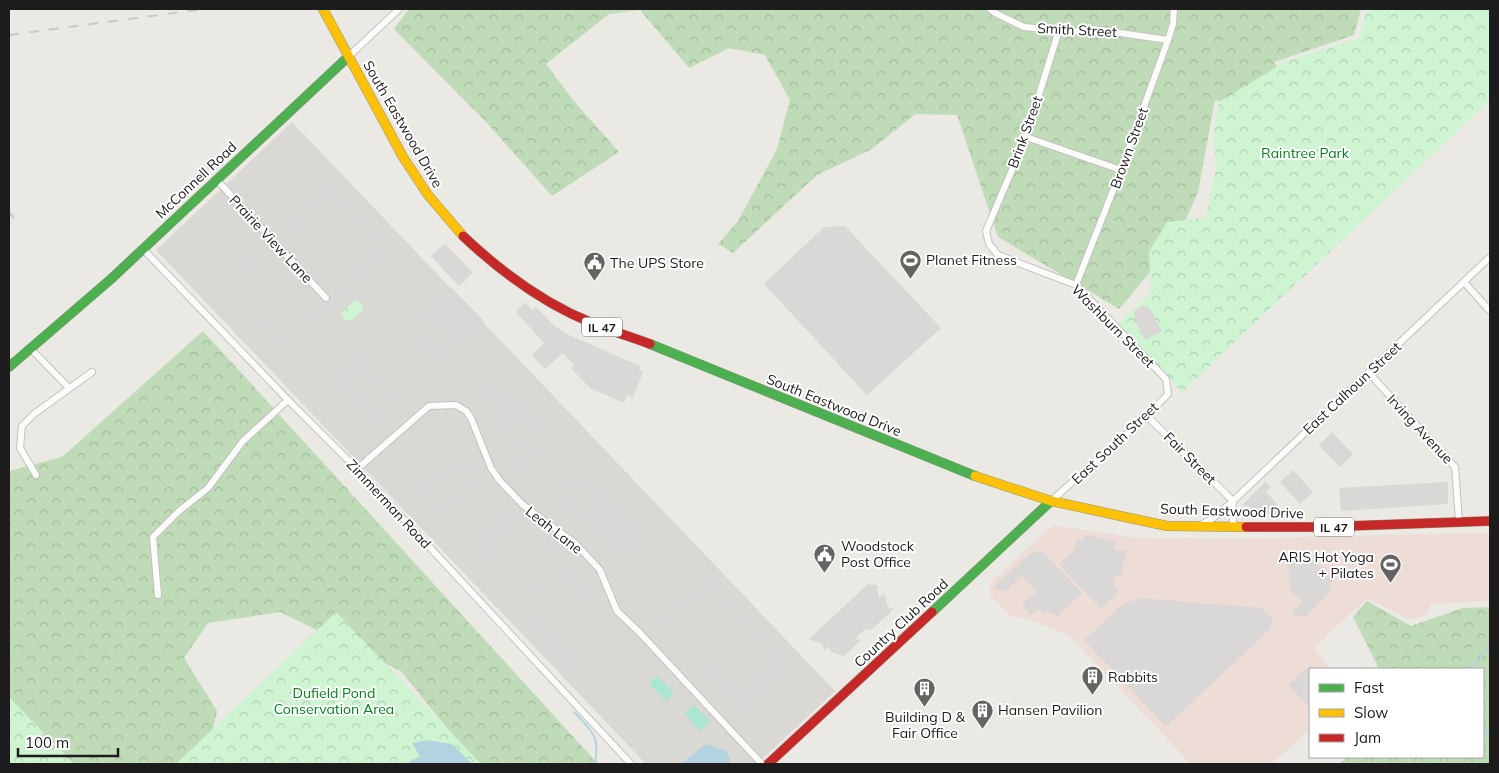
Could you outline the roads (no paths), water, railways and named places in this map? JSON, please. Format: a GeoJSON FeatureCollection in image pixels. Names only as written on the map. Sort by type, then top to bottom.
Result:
{"type":"FeatureCollection","features":[{"type":"Feature","properties":{"kind":"main road","name":"South Eastwood Drive"},"geometry":{"type":"LineString","coordinates":[[324,9],[403,157],[428,196],[464,237],[528,289],[551,303],[600,327],[627,335],[755,389],[976,477],[1051,501],[1167,526],[1319,527],[1490,521]]}},
{"type":"Feature","properties":{"kind":"main road","name":"McConnell Road"},"geometry":{"type":"LineString","coordinates":[[9,367],[142,249],[348,57]]}},
{"type":"Feature","properties":{"kind":"main road","name":"Country Club Road"},"geometry":{"type":"LineString","coordinates":[[768,764],[1051,501]]}},
{"type":"Feature","properties":{"kind":"street","name":"McConnell Road"},"geometry":{"type":"LineString","coordinates":[[348,57],[399,9]]}},
{"type":"Feature","properties":{"kind":"street","name":"Brown Street"},"geometry":{"type":"LineString","coordinates":[[1076,284],[1121,170],[1168,40],[1173,24],[1174,9]]}},
{"type":"Feature","properties":{"kind":"street","name":"Smith Street"},"geometry":{"type":"LineString","coordinates":[[994,10],[1024,27],[1072,32],[1093,29],[1168,40]]}},
{"type":"Feature","properties":{"kind":"street","name":"Brink Street"},"geometry":{"type":"LineString","coordinates":[[986,232],[1026,136],[1059,30]]}},
{"type":"Feature","properties":{"kind":"street"},"geometry":{"type":"LineString","coordinates":[[1026,136],[1121,170]]}},
{"type":"Feature","properties":{"kind":"street","name":"Prairie View Lane"},"geometry":{"type":"LineString","coordinates":[[216,179],[326,298]]}},
{"type":"Feature","properties":{"kind":"street","name":"Washburn Street"},"geometry":{"type":"LineString","coordinates":[[986,232],[989,244],[998,254],[1076,284],[1166,379]]}},
{"type":"Feature","properties":{"kind":"street","name":"Zimmerman Road"},"geometry":{"type":"LineString","coordinates":[[142,249],[357,469],[630,764]]}},
{"type":"Feature","properties":{"kind":"street","name":"East Calhoun Street"},"geometry":{"type":"LineString","coordinates":[[1198,526],[1212,519],[1233,500],[1490,257]]}},
{"type":"Feature","properties":{"kind":"street"},"geometry":{"type":"LineString","coordinates":[[1464,282],[1490,311]]}},
{"type":"Feature","properties":{"kind":"street"},"geometry":{"type":"LineString","coordinates":[[31,349],[69,388]]}},
{"type":"Feature","properties":{"kind":"street"},"geometry":{"type":"LineString","coordinates":[[36,475],[20,448],[22,426],[34,414],[92,372]]}},
{"type":"Feature","properties":{"kind":"street","name":"Irving Avenue"},"geometry":{"type":"LineString","coordinates":[[1369,373],[1455,467],[1458,521]]}},
{"type":"Feature","properties":{"kind":"street","name":"East South Street"},"geometry":{"type":"LineString","coordinates":[[1051,501],[1147,416],[1168,394],[1166,379]]}},
{"type":"Feature","properties":{"kind":"street"},"geometry":{"type":"LineString","coordinates":[[158,594],[153,537],[179,511],[208,488],[242,441],[288,400]]}},
{"type":"Feature","properties":{"kind":"street","name":"Leah Lane"},"geometry":{"type":"LineString","coordinates":[[357,469],[429,406],[456,405],[466,411],[471,418],[491,468],[500,481],[523,506],[576,544],[600,570],[617,611],[639,632],[762,764]]}},
{"type":"Feature","properties":{"kind":"street","name":"Fair Street"},"geometry":{"type":"LineString","coordinates":[[1147,416],[1233,500]]}},
{"type":"Feature","properties":{"kind":"street"},"geometry":{"type":"LineString","coordinates":[[1233,500],[1233,526]]}},
{"type":"Feature","properties":{"kind":"water"},"geometry":{"type":"Polygon","coordinates":[[[427,740],[452,744],[472,764],[409,764],[411,760],[421,758],[412,743],[427,740]]]}},
{"type":"Feature","properties":{"kind":"water"},"geometry":{"type":"Polygon","coordinates":[[[706,744],[726,751],[730,759],[729,764],[681,764],[706,744]]]}},
{"type":"Feature","properties":{"kind":"waterway"},"geometry":{"type":"LineString","coordinates":[[1468,668],[1490,648]]}},
{"type":"Feature","properties":{"kind":"waterway"},"geometry":{"type":"LineString","coordinates":[[574,712],[594,735],[596,740],[595,764]]}},
{"type":"Feature","properties":{"kind":"waterway"},"geometry":{"type":"LineString","coordinates":[[1484,728],[1490,736]]}},
{"type":"Feature","properties":{"kind":"railway"},"geometry":{"type":"LineString","coordinates":[[9,35],[204,9]]}},
{"type":"Feature","properties":{"kind":"railway"},"geometry":{"type":"LineString","coordinates":[[9,212],[14,218]]}},
{"type":"Feature","properties":{"kind":"place","name":"Planet Fitness"},"geometry":{"type":"Point","coordinates":[910,279]}},
{"type":"Feature","properties":{"kind":"place","name":"The UPS Store"},"geometry":{"type":"Point","coordinates":[594,282]}},
{"type":"Feature","properties":{"kind":"place","name":"Woodstock Post Office"},"geometry":{"type":"Point","coordinates":[825,573]}},
{"type":"Feature","properties":{"kind":"place","name":"ARIS Hot Yoga + Pilates"},"geometry":{"type":"Point","coordinates":[1390,584]}},
{"type":"Feature","properties":{"kind":"place","name":"Rabbits"},"geometry":{"type":"Point","coordinates":[1092,696]}},
{"type":"Feature","properties":{"kind":"place","name":"Building D & Fair Office"},"geometry":{"type":"Point","coordinates":[925,708]}},
{"type":"Feature","properties":{"kind":"place","name":"Hansen Pavilion"},"geometry":{"type":"Point","coordinates":[982,729]}},
{"type":"Feature","properties":{"kind":"park label","name":"Raintree Park"},"geometry":{"type":"Point","coordinates":[1305,153]}},
{"type":"Feature","properties":{"kind":"park label","name":"Dufield Pond Conservation Area"},"geometry":{"type":"Point","coordinates":[334,702]}}]}
